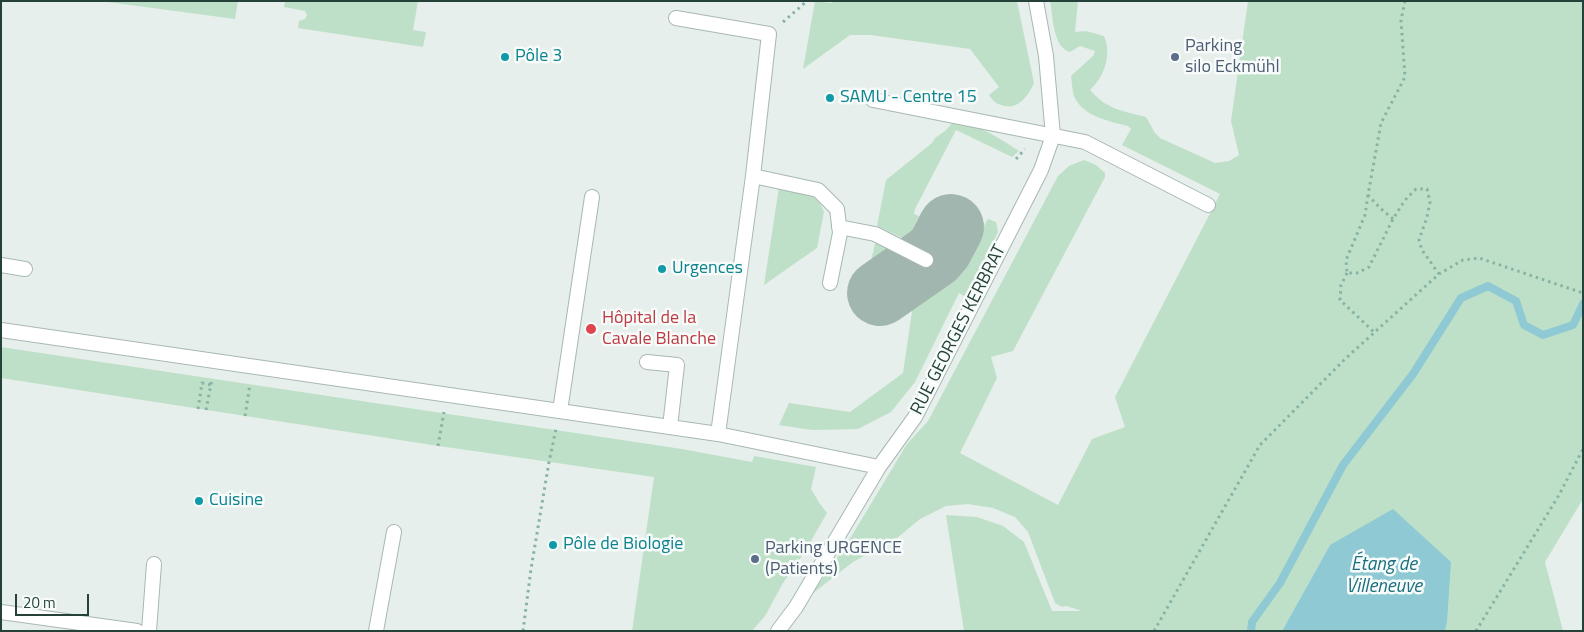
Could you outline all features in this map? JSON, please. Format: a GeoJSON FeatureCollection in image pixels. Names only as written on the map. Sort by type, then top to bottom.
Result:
{"type":"FeatureCollection","features":[{"type":"Feature","properties":{"kind":"lane","name":"RUE GEORGES KERBRAT"},"geometry":{"type":"LineString","coordinates":[[778,631],[796,607],[878,467],[915,417],[1041,170],[1053,136],[1046,56],[1036,1]]}},
{"type":"Feature","properties":{"kind":"lane"},"geometry":{"type":"LineString","coordinates":[[676,18],[769,34],[753,176],[718,434]]}},
{"type":"Feature","properties":{"kind":"lane"},"geometry":{"type":"LineString","coordinates":[[873,100],[1085,142],[1208,205]]}},
{"type":"Feature","properties":{"kind":"lane"},"geometry":{"type":"LineString","coordinates":[[753,176],[818,190],[837,209],[840,233],[830,283]]}},
{"type":"Feature","properties":{"kind":"lane"},"geometry":{"type":"LineString","coordinates":[[560,411],[592,197]]}},
{"type":"Feature","properties":{"kind":"lane"},"geometry":{"type":"LineString","coordinates":[[839,227],[875,234],[926,260]]}},
{"type":"Feature","properties":{"kind":"lane"},"geometry":{"type":"LineString","coordinates":[[1,265],[26,269]]}},
{"type":"Feature","properties":{"kind":"lane"},"geometry":{"type":"LineString","coordinates":[[1,330],[718,434],[878,467]]}},
{"type":"Feature","properties":{"kind":"lane"},"geometry":{"type":"LineString","coordinates":[[647,362],[677,365],[670,427]]}},
{"type":"Feature","properties":{"kind":"lane"},"geometry":{"type":"LineString","coordinates":[[376,631],[394,532]]}},
{"type":"Feature","properties":{"kind":"lane"},"geometry":{"type":"LineString","coordinates":[[149,631],[154,564]]}},
{"type":"Feature","properties":{"kind":"lane"},"geometry":{"type":"LineString","coordinates":[[1,612],[137,631]]}},
{"type":"Feature","properties":{"kind":"path"},"geometry":{"type":"LineString","coordinates":[[769,34],[807,1]]}},
{"type":"Feature","properties":{"kind":"path"},"geometry":{"type":"LineString","coordinates":[[1374,332],[1340,300],[1341,285],[1347,273],[1346,260],[1364,215],[1381,122],[1405,77],[1401,20],[1405,1]]}},
{"type":"Feature","properties":{"kind":"path"},"geometry":{"type":"LineString","coordinates":[[1347,273],[1357,273],[1369,267],[1393,219],[1405,200],[1416,189],[1427,189],[1430,202],[1428,217],[1419,240],[1422,250],[1439,274]]}},
{"type":"Feature","properties":{"kind":"path"},"geometry":{"type":"LineString","coordinates":[[1368,195],[1393,219]]}},
{"type":"Feature","properties":{"kind":"path"},"geometry":{"type":"LineString","coordinates":[[1154,631],[1260,445],[1338,366],[1439,274],[1463,260],[1479,258],[1583,293]]}},
{"type":"Feature","properties":{"kind":"path"},"geometry":{"type":"LineString","coordinates":[[245,416],[253,366]]}},
{"type":"Feature","properties":{"kind":"path"},"geometry":{"type":"LineString","coordinates":[[198,409],[202,383],[211,387],[206,410]]}},
{"type":"Feature","properties":{"kind":"path"},"geometry":{"type":"LineString","coordinates":[[438,446],[446,394]]}},
{"type":"Feature","properties":{"kind":"path"},"geometry":{"type":"LineString","coordinates":[[523,631],[531,569],[549,462],[560,411]]}},
{"type":"Feature","properties":{"kind":"path"},"geometry":{"type":"LineString","coordinates":[[1476,631],[1559,495],[1583,449]]}},
{"type":"Feature","properties":{"kind":"green space"},"geometry":{"type":"Polygon","coordinates":[[[100,1],[238,1],[235,19],[100,1]]]}},
{"type":"Feature","properties":{"kind":"green space"},"geometry":{"type":"Polygon","coordinates":[[[285,1],[418,1],[413,30],[426,32],[423,47],[298,28],[299,21],[305,19],[307,15],[305,11],[284,7],[285,1]]]}},
{"type":"Feature","properties":{"kind":"green space"},"geometry":{"type":"Polygon","coordinates":[[[815,1],[831,3],[834,1],[1017,1],[1034,83],[1025,98],[1017,104],[1012,106],[1001,105],[994,102],[989,95],[999,87],[970,49],[871,35],[850,35],[803,69],[815,1]]]}},
{"type":"Feature","properties":{"kind":"green space"},"geometry":{"type":"Polygon","coordinates":[[[1050,1],[1078,1],[1075,32],[1086,31],[1104,36],[1107,50],[1106,64],[1100,78],[1090,90],[1096,96],[1115,108],[1146,117],[1160,138],[1215,163],[1229,161],[1239,155],[1231,121],[1248,1],[1583,1],[1583,499],[1545,562],[1563,631],[1445,631],[1447,622],[1330,545],[1282,631],[964,631],[946,515],[977,517],[1003,526],[1024,542],[1052,611],[1082,611],[1066,606],[1062,607],[1055,603],[1028,532],[1015,517],[993,508],[968,504],[946,506],[920,519],[897,538],[853,562],[812,594],[851,537],[907,444],[928,421],[1058,176],[1069,166],[1084,160],[1096,165],[1105,173],[1105,177],[1013,351],[991,357],[997,378],[960,453],[1058,505],[1092,439],[1125,427],[1115,397],[1220,194],[1122,145],[1131,129],[1128,126],[1097,117],[1078,103],[1073,94],[1071,76],[1094,55],[1095,51],[1080,46],[1070,52],[1064,49],[1057,38],[1050,1]]]}},
{"type":"Feature","properties":{"kind":"green space"},"geometry":{"type":"Polygon","coordinates":[[[953,122],[980,128],[1019,151],[1012,157],[956,130],[915,209],[914,214],[919,216],[907,240],[877,226],[886,180],[932,143],[953,122]]]}},
{"type":"Feature","properties":{"kind":"green space"},"geometry":{"type":"Polygon","coordinates":[[[779,187],[812,196],[821,205],[824,212],[817,248],[764,285],[779,187]]]}},
{"type":"Feature","properties":{"kind":"green space"},"geometry":{"type":"Polygon","coordinates":[[[988,219],[996,222],[998,232],[966,297],[959,293],[915,382],[891,412],[858,429],[812,430],[779,425],[789,403],[850,412],[903,373],[912,312],[908,305],[960,266],[988,219]]]}},
{"type":"Feature","properties":{"kind":"green space"},"geometry":{"type":"Polygon","coordinates":[[[877,243],[899,255],[880,269],[878,264],[871,261],[875,244],[877,243]]]}},
{"type":"Feature","properties":{"kind":"green space"},"geometry":{"type":"Polygon","coordinates":[[[1,347],[682,449],[752,462],[754,456],[816,467],[811,489],[827,513],[804,553],[783,583],[765,616],[752,631],[632,631],[654,477],[432,445],[1,378],[1,347]]]}},
{"type":"Feature","properties":{"kind":"water","name":"Étang de Villeneuve"},"geometry":{"type":"Polygon","coordinates":[[[1393,509],[1451,562],[1445,631],[1282,631],[1330,545],[1393,509]]]}},
{"type":"Feature","properties":{"kind":"waterway"},"geometry":{"type":"LineString","coordinates":[[1251,631],[1252,622],[1280,583],[1343,465],[1413,374],[1461,298],[1488,286],[1516,301],[1524,325],[1543,335],[1573,325],[1583,304]]}},
{"type":"Feature","properties":{"kind":"taxiway"},"geometry":{"type":"LineString","coordinates":[[880,293],[933,256],[940,248],[951,227]]}},
{"type":"Feature","properties":{"kind":"place","name":"Pôle 3"},"geometry":{"type":"Point","coordinates":[505,57]}},
{"type":"Feature","properties":{"kind":"place","name":"Parking silo Eckmühl"},"geometry":{"type":"Point","coordinates":[1175,57]}},
{"type":"Feature","properties":{"kind":"place","name":"SAMU - Centre 15"},"geometry":{"type":"Point","coordinates":[830,98]}},
{"type":"Feature","properties":{"kind":"place","name":"Urgences"},"geometry":{"type":"Point","coordinates":[662,269]}},
{"type":"Feature","properties":{"kind":"place","name":"Hôpital de la Cavale Blanche"},"geometry":{"type":"Point","coordinates":[591,329]}},
{"type":"Feature","properties":{"kind":"place","name":"Cuisine"},"geometry":{"type":"Point","coordinates":[199,501]}},
{"type":"Feature","properties":{"kind":"place","name":"Pôle de Biologie"},"geometry":{"type":"Point","coordinates":[553,545]}},
{"type":"Feature","properties":{"kind":"place","name":"Parking URGENCE (Patients)"},"geometry":{"type":"Point","coordinates":[755,559]}}]}
